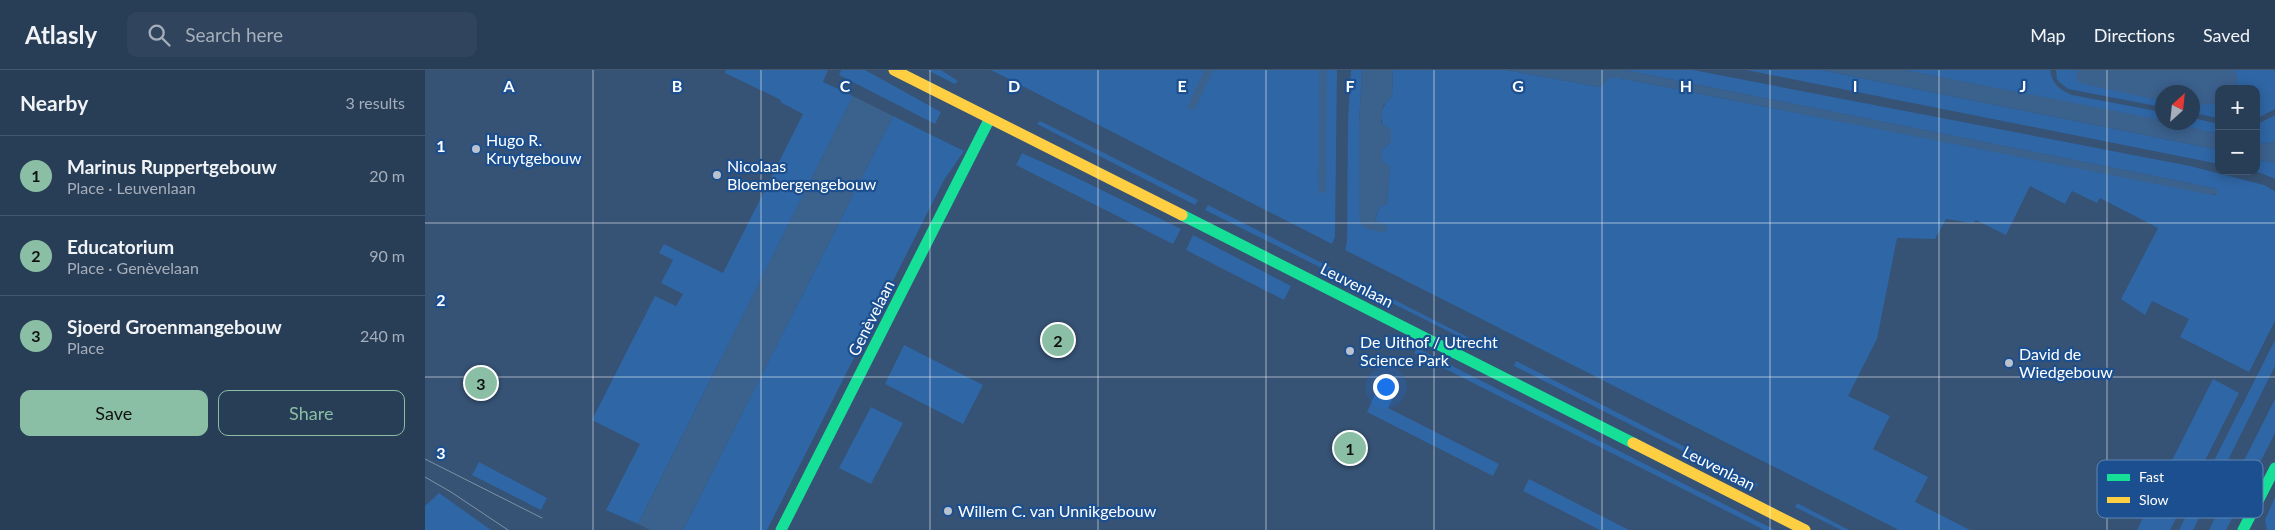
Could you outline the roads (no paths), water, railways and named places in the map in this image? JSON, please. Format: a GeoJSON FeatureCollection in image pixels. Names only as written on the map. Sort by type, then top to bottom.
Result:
{"type":"FeatureCollection","features":[{"type":"Feature","properties":{"kind":"main road","name":"Leuvenlaan"},"geometry":{"type":"LineString","coordinates":[[894,70],[989,120],[1211,229],[1805,530]]}},
{"type":"Feature","properties":{"kind":"main road","name":"Genèvelaan"},"geometry":{"type":"LineString","coordinates":[[781,530],[989,120]]}},
{"type":"Feature","properties":{"kind":"main road"},"geometry":{"type":"LineString","coordinates":[[2263,491],[2275,468]]}},
{"type":"Feature","properties":{"kind":"main road"},"geometry":{"type":"LineString","coordinates":[[2243,530],[2249,518]]}},
{"type":"Feature","properties":{"kind":"waterway"},"geometry":{"type":"LineString","coordinates":[[1192,106],[1209,70]]}},
{"type":"Feature","properties":{"kind":"waterway"},"geometry":{"type":"LineString","coordinates":[[1322,189],[1323,70]]}},
{"type":"Feature","properties":{"kind":"tram line"},"geometry":{"type":"LineString","coordinates":[[425,459],[542,518]]}},
{"type":"Feature","properties":{"kind":"tram line"},"geometry":{"type":"LineString","coordinates":[[425,477],[508,530]]}},
{"type":"Feature","properties":{"kind":"place","name":"Hugo R. Kruytgebouw"},"geometry":{"type":"Point","coordinates":[476,149]}},
{"type":"Feature","properties":{"kind":"place","name":"Nicolaas Bloembergengebouw"},"geometry":{"type":"Point","coordinates":[717,175]}},
{"type":"Feature","properties":{"kind":"place","name":"Educatorium"},"geometry":{"type":"Point","coordinates":[1058,340]}},
{"type":"Feature","properties":{"kind":"place","name":"De Uithof / Utrecht Science Park"},"geometry":{"type":"Point","coordinates":[1350,351]}},
{"type":"Feature","properties":{"kind":"place","name":"David de Wiedgebouw"},"geometry":{"type":"Point","coordinates":[2009,363]}},
{"type":"Feature","properties":{"kind":"place","name":"Sjoerd Groenmangebouw"},"geometry":{"type":"Point","coordinates":[481,383]}},
{"type":"Feature","properties":{"kind":"place","name":"Marinus Ruppertgebouw"},"geometry":{"type":"Point","coordinates":[1350,448]}},
{"type":"Feature","properties":{"kind":"place","name":"Willem C. van Unnikgebouw"},"geometry":{"type":"Point","coordinates":[948,511]}}]}
